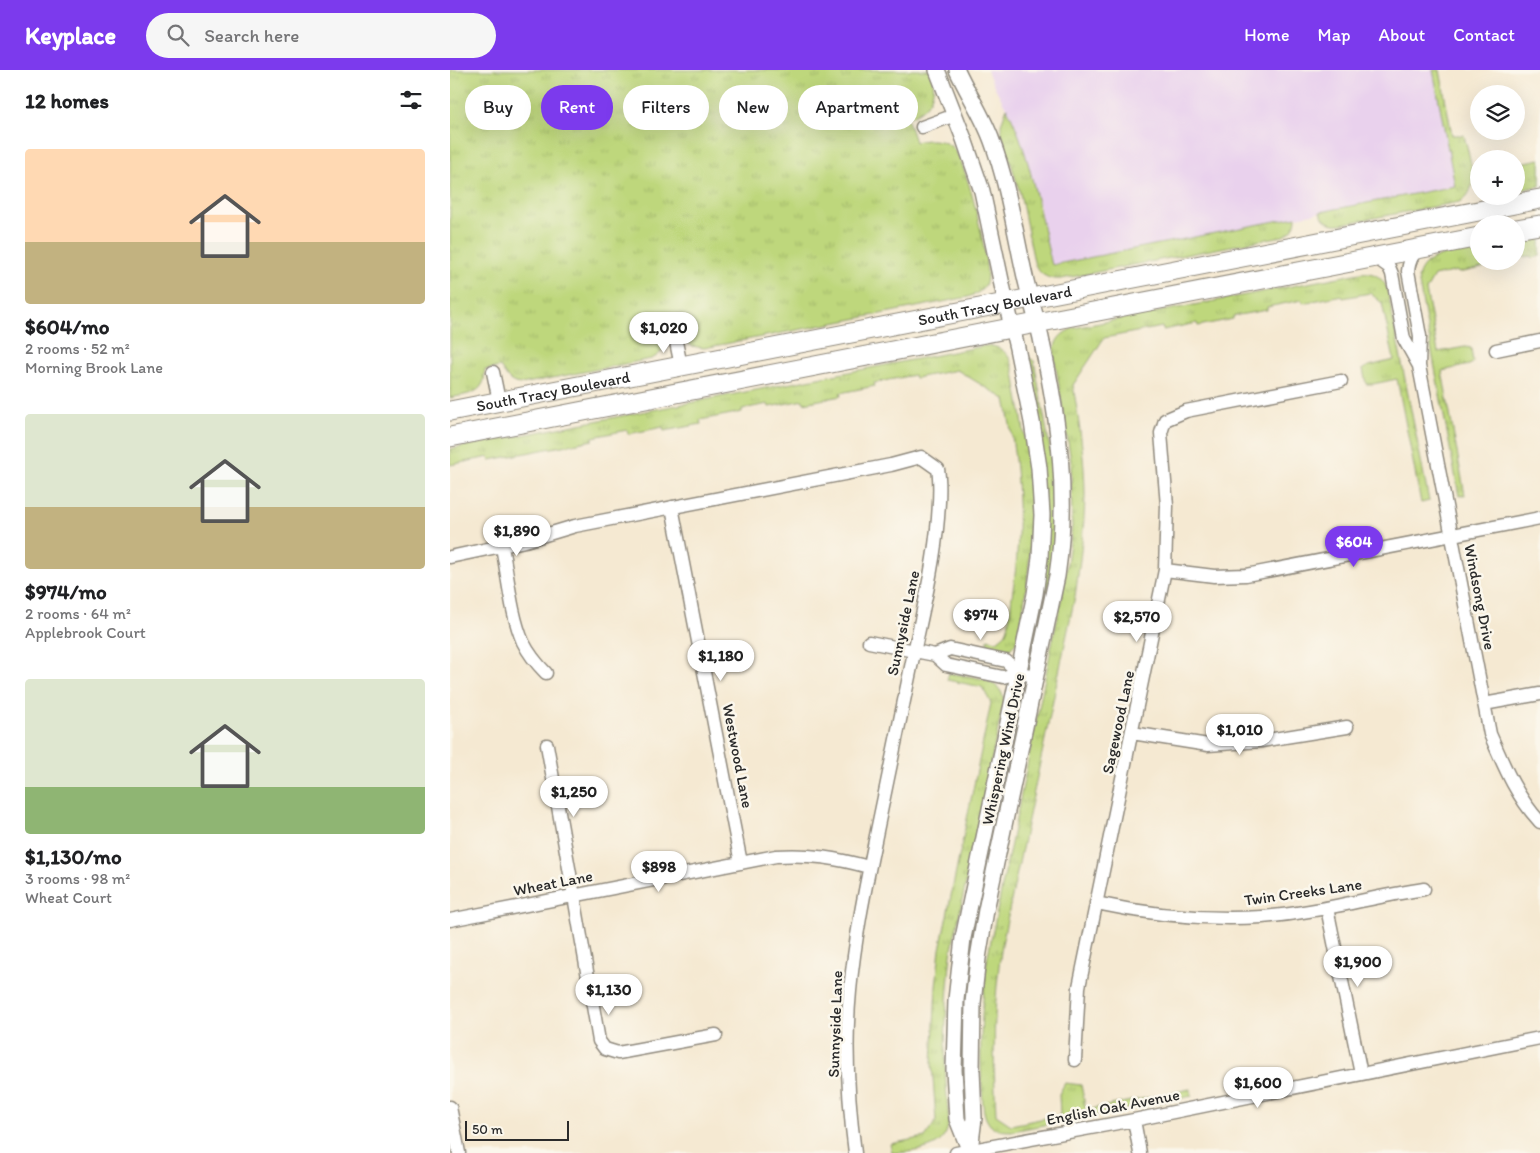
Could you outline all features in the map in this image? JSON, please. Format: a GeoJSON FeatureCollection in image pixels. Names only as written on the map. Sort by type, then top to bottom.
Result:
{"type":"FeatureCollection","features":[{"type":"Feature","properties":{"kind":"main road","name":"South Tracy Boulevard"},"geometry":{"type":"LineString","coordinates":[[450,411],[1540,199]]}},
{"type":"Feature","properties":{"kind":"main road"},"geometry":{"type":"LineString","coordinates":[[1525,228],[1540,225]]}},
{"type":"Feature","properties":{"kind":"main road","name":"South Tracy Boulevard"},"geometry":{"type":"LineString","coordinates":[[450,437],[1470,239]]}},
{"type":"Feature","properties":{"kind":"street","name":"Whispering Wind Drive"},"geometry":{"type":"LineString","coordinates":[[937,70],[982,191],[1036,447],[1042,515],[1040,558],[1035,594],[963,938],[957,981],[954,1038],[955,1094],[957,1119],[965,1152]]}},
{"type":"Feature","properties":{"kind":"street","name":"Whispering Wind Drive"},"geometry":{"type":"LineString","coordinates":[[957,70],[981,115],[1001,168],[1010,201],[1037,323],[1059,436],[1064,508],[1057,576],[986,910],[978,958],[972,1044],[974,1118],[965,1152]]}},
{"type":"Feature","properties":{"kind":"street"},"geometry":{"type":"LineString","coordinates":[[922,127],[955,115]]}},
{"type":"Feature","properties":{"kind":"street","name":"Windsong Drive"},"geometry":{"type":"LineString","coordinates":[[1419,248],[1412,255],[1408,271],[1420,336],[1418,366],[1490,734],[1510,782],[1531,813],[1540,822]]}},
{"type":"Feature","properties":{"kind":"street","name":"Windsong Drive"},"geometry":{"type":"LineString","coordinates":[[1375,257],[1389,267],[1392,274],[1404,339],[1418,366]]}},
{"type":"Feature","properties":{"kind":"street"},"geometry":{"type":"LineString","coordinates":[[675,337],[681,366]]}},
{"type":"Feature","properties":{"kind":"street"},"geometry":{"type":"LineString","coordinates":[[1496,350],[1540,342]]}},
{"type":"Feature","properties":{"kind":"street"},"geometry":{"type":"LineString","coordinates":[[493,372],[499,401]]}},
{"type":"Feature","properties":{"kind":"street","name":"Sagewood Lane"},"geometry":{"type":"LineString","coordinates":[[1075,1060],[1079,987],[1165,570],[1167,506],[1161,433],[1165,420],[1186,411],[1341,381]]}},
{"type":"Feature","properties":{"kind":"street","name":"Sunnyside Lane"},"geometry":{"type":"LineString","coordinates":[[450,557],[502,546],[575,526],[891,465],[921,456],[938,469],[941,484],[937,531],[927,594],[869,867],[850,991],[847,1050],[851,1118],[856,1153]]}},
{"type":"Feature","properties":{"kind":"street","name":"Westwood Lane"},"geometry":{"type":"LineString","coordinates":[[672,507],[742,863]]}},
{"type":"Feature","properties":{"kind":"street"},"geometry":{"type":"LineString","coordinates":[[1165,570],[1214,576],[1246,575],[1540,518]]}},
{"type":"Feature","properties":{"kind":"street"},"geometry":{"type":"LineString","coordinates":[[502,546],[517,624],[523,642],[533,659],[546,673]]}},
{"type":"Feature","properties":{"kind":"street"},"geometry":{"type":"LineString","coordinates":[[869,642],[935,655],[950,649],[1006,661],[1019,672],[1036,676]]}},
{"type":"Feature","properties":{"kind":"street"},"geometry":{"type":"LineString","coordinates":[[1484,704],[1540,694]]}},
{"type":"Feature","properties":{"kind":"street"},"geometry":{"type":"LineString","coordinates":[[1132,733],[1208,745],[1261,741],[1347,727]]}},
{"type":"Feature","properties":{"kind":"street"},"geometry":{"type":"LineString","coordinates":[[547,745],[599,1041],[605,1049],[618,1054],[716,1035]]}},
{"type":"Feature","properties":{"kind":"street","name":"Wheat Lane"},"geometry":{"type":"LineString","coordinates":[[450,920],[776,856],[805,855],[838,859],[869,867]]}},
{"type":"Feature","properties":{"kind":"street","name":"Twin Creeks Lane"},"geometry":{"type":"LineString","coordinates":[[1096,903],[1118,908],[1197,918],[1263,917],[1327,908],[1399,892],[1424,889]]}},
{"type":"Feature","properties":{"kind":"street"},"geometry":{"type":"LineString","coordinates":[[1327,908],[1361,1074]]}},
{"type":"Feature","properties":{"kind":"street","name":"English Oak Avenue"},"geometry":{"type":"LineString","coordinates":[[965,1152],[1540,1038]]}},
{"type":"Feature","properties":{"kind":"street"},"geometry":{"type":"LineString","coordinates":[[450,1107],[459,1153]]}},
{"type":"Feature","properties":{"kind":"street"},"geometry":{"type":"LineString","coordinates":[[1134,1120],[1140,1153]]}},
{"type":"Feature","properties":{"kind":"shaded area"},"geometry":{"type":"Polygon","coordinates":[[[987,70],[1433,70],[1455,186],[1051,265],[1039,204],[1015,124],[987,70]]]}},
{"type":"Feature","properties":{"kind":"green space"},"geometry":{"type":"Polygon","coordinates":[[[450,70],[931,70],[933,93],[927,105],[918,112],[918,85],[798,85],[798,130],[911,130],[915,142],[930,140],[950,145],[959,158],[965,173],[982,237],[987,273],[985,286],[981,290],[968,297],[704,348],[691,346],[681,332],[666,335],[663,350],[651,359],[521,384],[510,381],[500,367],[485,370],[484,381],[481,387],[469,394],[450,398],[450,70]]]}},
{"type":"Feature","properties":{"kind":"green space"},"geometry":{"type":"Polygon","coordinates":[[[1433,70],[1440,70],[1452,135],[1464,135],[1470,158],[1470,190],[1466,197],[1459,202],[1341,224],[1331,223],[1320,212],[1455,186],[1433,70]]]}},
{"type":"Feature","properties":{"kind":"green space"},"geometry":{"type":"Polygon","coordinates":[[[1007,108],[1016,127],[1029,165],[1052,265],[1296,217],[1294,226],[1289,233],[1283,236],[1061,279],[1048,277],[1038,270],[1034,262],[1020,193],[1002,134],[1001,124],[1007,108]]]}},
{"type":"Feature","properties":{"kind":"green space"},"geometry":{"type":"Polygon","coordinates":[[[1540,159],[1540,186],[1525,189],[1525,162],[1540,159]]]}},
{"type":"Feature","properties":{"kind":"green space"},"geometry":{"type":"Polygon","coordinates":[[[1540,238],[1540,256],[1532,258],[1531,256],[1525,257],[1525,240],[1540,238]]]}},
{"type":"Feature","properties":{"kind":"green space"},"geometry":{"type":"Polygon","coordinates":[[[1470,251],[1470,270],[1472,270],[1434,276],[1426,290],[1438,352],[1465,347],[1471,348],[1473,363],[1442,371],[1465,495],[1459,496],[1418,278],[1421,269],[1427,263],[1452,254],[1470,251]]]}},
{"type":"Feature","properties":{"kind":"green space"},"geometry":{"type":"Polygon","coordinates":[[[1360,273],[1369,273],[1376,276],[1387,288],[1429,501],[1421,503],[1397,379],[1366,384],[1363,369],[1394,360],[1382,303],[1370,293],[1343,298],[1342,295],[1303,303],[1302,300],[1267,307],[1267,310],[1233,316],[1233,319],[1198,326],[1197,323],[1163,330],[1162,327],[1104,338],[1073,385],[1085,482],[1082,546],[1075,596],[1002,944],[994,1029],[996,1115],[1011,1125],[1060,1115],[1059,1094],[1065,1083],[1081,1085],[1086,1110],[1190,1089],[1192,1096],[1013,1131],[996,1129],[990,1125],[986,1118],[983,1106],[981,1072],[982,1024],[987,960],[1064,586],[1072,527],[1071,461],[1054,355],[1055,345],[1065,332],[1074,328],[1360,273]]]}},
{"type":"Feature","properties":{"kind":"green space"},"geometry":{"type":"Polygon","coordinates":[[[991,346],[1006,353],[1012,365],[1023,424],[1029,478],[1031,533],[1020,631],[1014,645],[1005,651],[986,650],[988,639],[997,641],[1006,633],[1018,546],[1018,497],[1010,423],[1005,399],[957,370],[915,378],[914,375],[874,383],[875,386],[840,393],[841,396],[804,403],[803,400],[769,407],[768,404],[742,409],[742,412],[700,420],[701,424],[664,431],[663,427],[628,434],[627,430],[593,437],[593,440],[490,460],[489,457],[450,465],[450,449],[991,346]]]}},
{"type":"Feature","properties":{"kind":"green space"},"geometry":{"type":"Polygon","coordinates":[[[1030,358],[1034,361],[1053,465],[1057,475],[1058,539],[1042,617],[1033,642],[1042,574],[1026,359],[1030,358]]]}},
{"type":"Feature","properties":{"kind":"green space"},"geometry":{"type":"Polygon","coordinates":[[[949,673],[990,682],[1001,692],[1004,700],[951,954],[945,1045],[949,1120],[947,1130],[942,1139],[933,1146],[892,1153],[890,1144],[925,1137],[936,1121],[932,1063],[940,949],[991,703],[982,687],[947,680],[949,673]]]}},
{"type":"Feature","properties":{"kind":"green space"},"geometry":{"type":"Polygon","coordinates":[[[1003,782],[1003,810],[978,933],[971,1118],[964,1123],[960,1103],[964,965],[1003,782]]]}}]}
